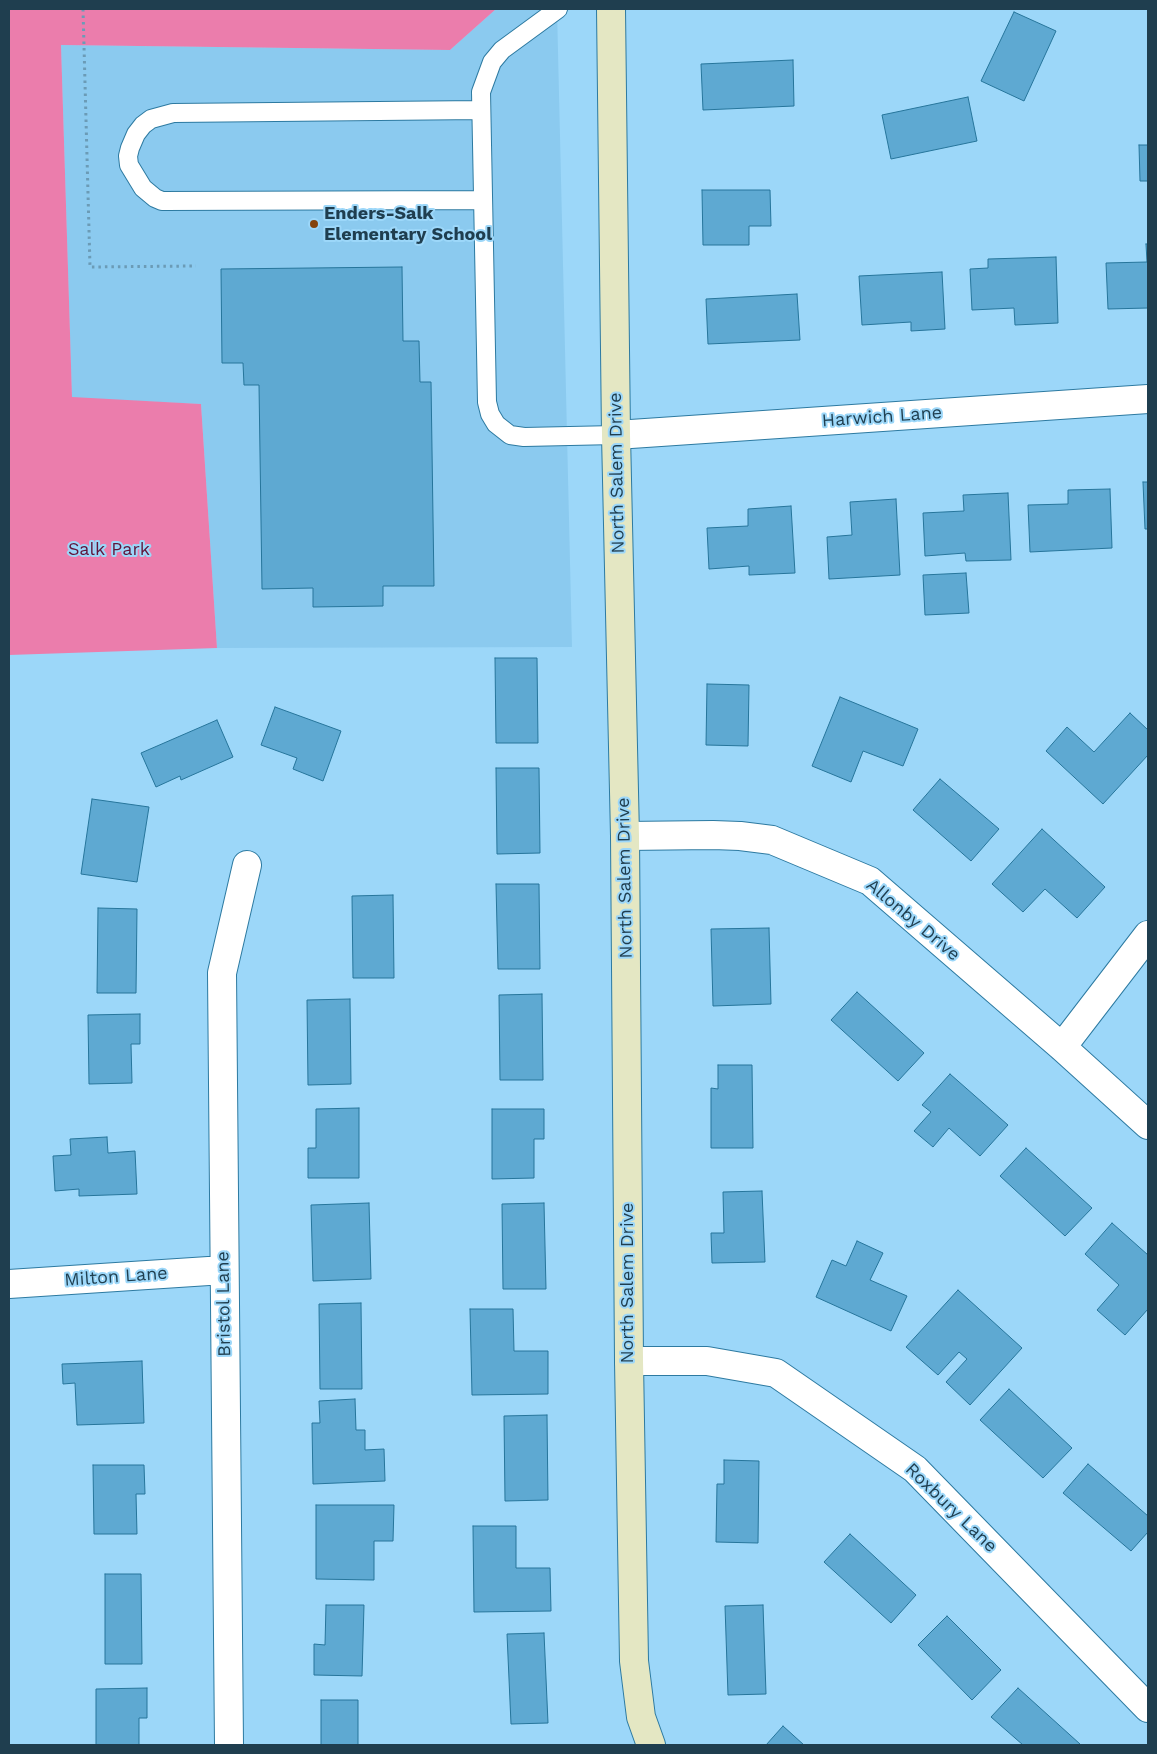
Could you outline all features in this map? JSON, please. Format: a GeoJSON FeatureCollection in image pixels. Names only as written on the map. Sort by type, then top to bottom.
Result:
{"type":"FeatureCollection","features":[{"type":"Feature","properties":{"kind":"street","name":"North Salem Drive"},"geometry":{"type":"LineString","coordinates":[[611,9],[616,434],[625,836],[629,1362],[634,1661],[641,1716],[651,1745]]}},
{"type":"Feature","properties":{"kind":"street","name":"Harwich Lane"},"geometry":{"type":"LineString","coordinates":[[616,434],[1148,399]]}},
{"type":"Feature","properties":{"kind":"street","name":"Allonby Drive"},"geometry":{"type":"LineString","coordinates":[[625,836],[713,834],[772,840],[870,881],[1062,1047],[1148,1125]]}},
{"type":"Feature","properties":{"kind":"street","name":"Bristol Lane"},"geometry":{"type":"LineString","coordinates":[[229,1745],[222,972],[247,865]]}},
{"type":"Feature","properties":{"kind":"street"},"geometry":{"type":"LineString","coordinates":[[1062,1047],[1148,935]]}},
{"type":"Feature","properties":{"kind":"street","name":"Milton Lane"},"geometry":{"type":"LineString","coordinates":[[9,1284],[224,1270]]}},
{"type":"Feature","properties":{"kind":"street","name":"Roxbury Lane"},"geometry":{"type":"LineString","coordinates":[[629,1362],[707,1361],[776,1373],[915,1469],[1148,1708]]}},
{"type":"Feature","properties":{"kind":"lane"},"geometry":{"type":"LineString","coordinates":[[558,9],[502,50],[492,62],[481,92],[487,402],[490,414],[502,430],[510,435],[524,437],[616,434]]}},
{"type":"Feature","properties":{"kind":"lane"},"geometry":{"type":"LineString","coordinates":[[481,110],[173,112],[151,118],[143,125],[136,134],[128,156],[129,165],[144,188],[155,198],[162,201],[483,200]]}},
{"type":"Feature","properties":{"kind":"path"},"geometry":{"type":"LineString","coordinates":[[83,9],[90,267],[196,266]]}},
{"type":"Feature","properties":{"kind":"shaded area","name":"Enders-Salk Elementary School"},"geometry":{"type":"Polygon","coordinates":[[[496,9],[557,9],[572,647],[217,648],[201,404],[72,398],[61,45],[450,50],[496,9]]]}},
{"type":"Feature","properties":{"kind":"green space","name":"Salk Park"},"geometry":{"type":"Polygon","coordinates":[[[9,9],[496,9],[450,50],[61,45],[72,397],[201,404],[217,648],[9,655],[9,9]]]}},
{"type":"Feature","properties":{"kind":"building"},"geometry":{"type":"Polygon","coordinates":[[[1014,12],[1056,31],[1024,101],[981,81],[1014,12]]]}},
{"type":"Feature","properties":{"kind":"building"},"geometry":{"type":"Polygon","coordinates":[[[793,60],[794,106],[703,110],[701,64],[793,60]]]}},
{"type":"Feature","properties":{"kind":"building"},"geometry":{"type":"Polygon","coordinates":[[[968,97],[977,141],[891,159],[882,115],[968,97]]]}},
{"type":"Feature","properties":{"kind":"building"},"geometry":{"type":"Polygon","coordinates":[[[1139,145],[1148,145],[1148,181],[1140,181],[1139,145]]]}},
{"type":"Feature","properties":{"kind":"building"},"geometry":{"type":"Polygon","coordinates":[[[702,190],[770,190],[771,226],[749,226],[749,245],[703,245],[702,190]]]}},
{"type":"Feature","properties":{"kind":"building"},"geometry":{"type":"Polygon","coordinates":[[[1146,244],[1148,244],[1148,308],[1108,309],[1106,263],[1147,262],[1146,244]]]}},
{"type":"Feature","properties":{"kind":"building"},"geometry":{"type":"Polygon","coordinates":[[[1056,257],[1058,323],[1015,325],[1014,308],[972,310],[970,269],[988,268],[988,259],[1056,257]]]}},
{"type":"Feature","properties":{"kind":"building"},"geometry":{"type":"Polygon","coordinates":[[[402,267],[403,341],[419,341],[420,382],[431,382],[434,586],[383,586],[383,606],[313,607],[313,588],[262,589],[259,385],[244,385],[243,363],[222,363],[221,269],[402,267]]]}},
{"type":"Feature","properties":{"kind":"building"},"geometry":{"type":"Polygon","coordinates":[[[942,272],[945,329],[911,331],[911,322],[862,325],[859,276],[942,272]]]}},
{"type":"Feature","properties":{"kind":"building"},"geometry":{"type":"Polygon","coordinates":[[[797,294],[800,340],[708,344],[706,299],[797,294]]]}},
{"type":"Feature","properties":{"kind":"building"},"geometry":{"type":"Polygon","coordinates":[[[1143,482],[1148,482],[1148,529],[1145,529],[1143,482]]]}},
{"type":"Feature","properties":{"kind":"building"},"geometry":{"type":"Polygon","coordinates":[[[1110,489],[1112,548],[1030,552],[1028,505],[1068,504],[1068,490],[1110,489]]]}},
{"type":"Feature","properties":{"kind":"building"},"geometry":{"type":"Polygon","coordinates":[[[1008,493],[1011,560],[966,561],[965,553],[925,556],[923,513],[964,511],[963,495],[1008,493]]]}},
{"type":"Feature","properties":{"kind":"building"},"geometry":{"type":"Polygon","coordinates":[[[896,499],[900,575],[829,579],[827,537],[852,535],[850,502],[896,499]]]}},
{"type":"Feature","properties":{"kind":"building"},"geometry":{"type":"Polygon","coordinates":[[[791,506],[795,573],[749,575],[749,566],[709,569],[707,528],[748,526],[748,509],[791,506]]]}},
{"type":"Feature","properties":{"kind":"building"},"geometry":{"type":"Polygon","coordinates":[[[966,573],[969,613],[925,615],[923,575],[966,573]]]}},
{"type":"Feature","properties":{"kind":"building"},"geometry":{"type":"Polygon","coordinates":[[[495,658],[537,658],[538,743],[496,743],[495,658]]]}},
{"type":"Feature","properties":{"kind":"building"},"geometry":{"type":"Polygon","coordinates":[[[707,684],[749,685],[748,746],[706,745],[707,684]]]}},
{"type":"Feature","properties":{"kind":"building"},"geometry":{"type":"Polygon","coordinates":[[[840,697],[918,729],[903,766],[863,751],[851,782],[812,766],[840,697]]]}},
{"type":"Feature","properties":{"kind":"building"},"geometry":{"type":"Polygon","coordinates":[[[275,707],[341,731],[323,781],[293,769],[297,758],[261,745],[275,707]]]}},
{"type":"Feature","properties":{"kind":"building"},"geometry":{"type":"Polygon","coordinates":[[[1130,713],[1148,730],[1148,755],[1103,804],[1046,751],[1067,727],[1094,752],[1130,713]]]}},
{"type":"Feature","properties":{"kind":"building"},"geometry":{"type":"Polygon","coordinates":[[[217,720],[233,757],[181,780],[180,776],[156,787],[141,753],[217,720]]]}},
{"type":"Feature","properties":{"kind":"building"},"geometry":{"type":"Polygon","coordinates":[[[496,768],[539,768],[540,853],[497,854],[496,768]]]}},
{"type":"Feature","properties":{"kind":"building"},"geometry":{"type":"Polygon","coordinates":[[[940,779],[999,829],[971,861],[913,810],[940,779]]]}},
{"type":"Feature","properties":{"kind":"building"},"geometry":{"type":"Polygon","coordinates":[[[92,799],[149,807],[137,882],[81,874],[92,799]]]}},
{"type":"Feature","properties":{"kind":"building"},"geometry":{"type":"Polygon","coordinates":[[[1042,829],[1105,887],[1077,918],[1045,889],[1023,912],[992,884],[1042,829]]]}},
{"type":"Feature","properties":{"kind":"building"},"geometry":{"type":"Polygon","coordinates":[[[496,884],[539,884],[540,969],[498,969],[496,884]]]}},
{"type":"Feature","properties":{"kind":"building"},"geometry":{"type":"Polygon","coordinates":[[[393,895],[394,978],[353,978],[352,896],[393,895]]]}},
{"type":"Feature","properties":{"kind":"building"},"geometry":{"type":"Polygon","coordinates":[[[98,908],[137,909],[136,993],[97,993],[98,908]]]}},
{"type":"Feature","properties":{"kind":"building"},"geometry":{"type":"Polygon","coordinates":[[[769,928],[771,1004],[713,1006],[711,929],[769,928]]]}},
{"type":"Feature","properties":{"kind":"building"},"geometry":{"type":"Polygon","coordinates":[[[857,992],[924,1053],[898,1081],[831,1020],[857,992]]]}},
{"type":"Feature","properties":{"kind":"building"},"geometry":{"type":"Polygon","coordinates":[[[542,994],[543,1080],[500,1080],[499,995],[542,994]]]}},
{"type":"Feature","properties":{"kind":"building"},"geometry":{"type":"Polygon","coordinates":[[[350,999],[351,1084],[308,1085],[307,1000],[350,999]]]}},
{"type":"Feature","properties":{"kind":"building"},"geometry":{"type":"Polygon","coordinates":[[[140,1014],[140,1044],[131,1044],[132,1083],[89,1084],[88,1015],[140,1014]]]}},
{"type":"Feature","properties":{"kind":"building"},"geometry":{"type":"Polygon","coordinates":[[[718,1065],[752,1065],[753,1148],[711,1148],[711,1088],[718,1089],[718,1065]]]}},
{"type":"Feature","properties":{"kind":"building"},"geometry":{"type":"Polygon","coordinates":[[[950,1074],[1008,1125],[980,1156],[949,1128],[933,1147],[914,1131],[931,1112],[922,1105],[950,1074]]]}},
{"type":"Feature","properties":{"kind":"building"},"geometry":{"type":"Polygon","coordinates":[[[359,1108],[359,1178],[308,1178],[308,1148],[316,1148],[316,1109],[359,1108]]]}},
{"type":"Feature","properties":{"kind":"building"},"geometry":{"type":"Polygon","coordinates":[[[492,1109],[544,1109],[544,1139],[534,1139],[534,1178],[492,1179],[492,1109]]]}},
{"type":"Feature","properties":{"kind":"building"},"geometry":{"type":"Polygon","coordinates":[[[107,1137],[108,1153],[135,1151],[137,1194],[79,1196],[79,1189],[55,1191],[53,1156],[71,1155],[70,1139],[107,1137]]]}},
{"type":"Feature","properties":{"kind":"building"},"geometry":{"type":"Polygon","coordinates":[[[1026,1148],[1092,1208],[1065,1236],[1000,1176],[1026,1148]]]}},
{"type":"Feature","properties":{"kind":"building"},"geometry":{"type":"Polygon","coordinates":[[[762,1191],[765,1262],[712,1263],[711,1233],[724,1233],[723,1192],[762,1191]]]}},
{"type":"Feature","properties":{"kind":"building"},"geometry":{"type":"Polygon","coordinates":[[[369,1203],[371,1279],[313,1281],[311,1205],[369,1203]]]}},
{"type":"Feature","properties":{"kind":"building"},"geometry":{"type":"Polygon","coordinates":[[[544,1203],[546,1289],[503,1289],[502,1204],[544,1203]]]}},
{"type":"Feature","properties":{"kind":"building"},"geometry":{"type":"Polygon","coordinates":[[[1112,1223],[1148,1255],[1148,1309],[1125,1335],[1097,1310],[1119,1285],[1085,1254],[1112,1223]]]}},
{"type":"Feature","properties":{"kind":"building"},"geometry":{"type":"Polygon","coordinates":[[[857,1241],[883,1253],[870,1280],[907,1296],[891,1331],[816,1297],[832,1260],[846,1266],[857,1241]]]}},
{"type":"Feature","properties":{"kind":"building"},"geometry":{"type":"Polygon","coordinates":[[[958,1290],[1022,1348],[970,1405],[946,1382],[967,1359],[959,1352],[938,1375],[906,1347],[958,1290]]]}},
{"type":"Feature","properties":{"kind":"building"},"geometry":{"type":"Polygon","coordinates":[[[361,1303],[362,1389],[320,1389],[319,1304],[361,1303]]]}},
{"type":"Feature","properties":{"kind":"building"},"geometry":{"type":"Polygon","coordinates":[[[470,1309],[513,1309],[514,1351],[548,1351],[548,1394],[472,1395],[470,1309]]]}},
{"type":"Feature","properties":{"kind":"building"},"geometry":{"type":"Polygon","coordinates":[[[142,1361],[144,1423],[77,1425],[75,1383],[63,1384],[62,1364],[142,1361]]]}},
{"type":"Feature","properties":{"kind":"building"},"geometry":{"type":"Polygon","coordinates":[[[1009,1389],[1072,1448],[1043,1478],[980,1420],[1009,1389]]]}},
{"type":"Feature","properties":{"kind":"building"},"geometry":{"type":"Polygon","coordinates":[[[355,1399],[356,1430],[365,1430],[365,1450],[384,1449],[385,1481],[313,1484],[312,1423],[320,1423],[319,1401],[355,1399]]]}},
{"type":"Feature","properties":{"kind":"building"},"geometry":{"type":"Polygon","coordinates":[[[547,1415],[548,1500],[505,1501],[504,1416],[547,1415]]]}},
{"type":"Feature","properties":{"kind":"building"},"geometry":{"type":"Polygon","coordinates":[[[724,1460],[759,1461],[758,1543],[716,1542],[717,1484],[724,1484],[724,1460]]]}},
{"type":"Feature","properties":{"kind":"building"},"geometry":{"type":"Polygon","coordinates":[[[1088,1464],[1148,1516],[1148,1532],[1131,1551],[1063,1493],[1088,1464]]]}},
{"type":"Feature","properties":{"kind":"building"},"geometry":{"type":"Polygon","coordinates":[[[93,1465],[144,1465],[145,1494],[136,1494],[137,1534],[94,1534],[93,1465]]]}},
{"type":"Feature","properties":{"kind":"building"},"geometry":{"type":"Polygon","coordinates":[[[316,1505],[394,1505],[393,1541],[374,1541],[374,1580],[316,1579],[316,1505]]]}},
{"type":"Feature","properties":{"kind":"building"},"geometry":{"type":"Polygon","coordinates":[[[473,1526],[516,1526],[516,1568],[550,1568],[551,1611],[474,1612],[473,1526]]]}},
{"type":"Feature","properties":{"kind":"building"},"geometry":{"type":"Polygon","coordinates":[[[850,1534],[916,1595],[891,1623],[824,1562],[850,1534]]]}},
{"type":"Feature","properties":{"kind":"building"},"geometry":{"type":"Polygon","coordinates":[[[105,1574],[141,1574],[142,1664],[105,1664],[105,1574]]]}},
{"type":"Feature","properties":{"kind":"building"},"geometry":{"type":"Polygon","coordinates":[[[326,1605],[364,1605],[362,1676],[314,1675],[314,1644],[325,1645],[326,1605]]]}},
{"type":"Feature","properties":{"kind":"building"},"geometry":{"type":"Polygon","coordinates":[[[763,1605],[766,1694],[728,1695],[725,1606],[763,1605]]]}},
{"type":"Feature","properties":{"kind":"building"},"geometry":{"type":"Polygon","coordinates":[[[947,1616],[1001,1670],[972,1700],[918,1645],[947,1616]]]}},
{"type":"Feature","properties":{"kind":"building"},"geometry":{"type":"Polygon","coordinates":[[[544,1633],[548,1723],[511,1724],[507,1634],[544,1633]]]}},
{"type":"Feature","properties":{"kind":"building"},"geometry":{"type":"Polygon","coordinates":[[[147,1688],[147,1718],[139,1718],[139,1745],[96,1745],[96,1689],[147,1688]]]}},
{"type":"Feature","properties":{"kind":"building"},"geometry":{"type":"Polygon","coordinates":[[[1018,1688],[1080,1744],[1023,1745],[991,1717],[1018,1688]]]}},
{"type":"Feature","properties":{"kind":"building"},"geometry":{"type":"Polygon","coordinates":[[[321,1700],[358,1700],[358,1745],[321,1745],[321,1700]]]}},
{"type":"Feature","properties":{"kind":"building"},"geometry":{"type":"Polygon","coordinates":[[[783,1726],[804,1745],[766,1745],[783,1726]]]}},
{"type":"Feature","properties":{"kind":"place","name":"Enders-Salk Elementary School"},"geometry":{"type":"Point","coordinates":[314,224]}}]}
